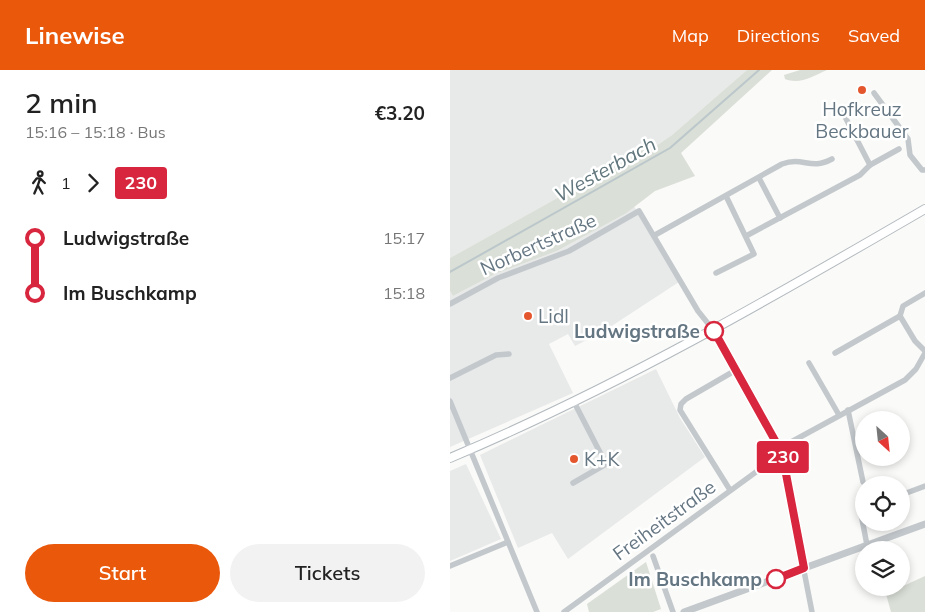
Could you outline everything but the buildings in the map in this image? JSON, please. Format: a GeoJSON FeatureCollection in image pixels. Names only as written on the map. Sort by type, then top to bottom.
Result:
{"type":"FeatureCollection","features":[{"type":"Feature","properties":{"kind":"main road"},"geometry":{"type":"LineString","coordinates":[[450,458],[574,402],[714,331],[925,209]]}},
{"type":"Feature","properties":{"kind":"street"},"geometry":{"type":"LineString","coordinates":[[874,93],[908,139],[910,155],[922,170],[925,170]]}},
{"type":"Feature","properties":{"kind":"street"},"geometry":{"type":"LineString","coordinates":[[841,108],[870,165]]}},
{"type":"Feature","properties":{"kind":"street"},"geometry":{"type":"LineString","coordinates":[[746,236],[860,175],[870,165],[898,149]]}},
{"type":"Feature","properties":{"kind":"street"},"geometry":{"type":"LineString","coordinates":[[812,612],[781,450],[714,331],[698,311],[655,235],[792,160],[820,166],[832,159]]}},
{"type":"Feature","properties":{"kind":"street"},"geometry":{"type":"LineString","coordinates":[[759,178],[780,218]]}},
{"type":"Feature","properties":{"kind":"street"},"geometry":{"type":"LineString","coordinates":[[716,273],[754,254],[726,196]]}},
{"type":"Feature","properties":{"kind":"street","name":"Norbertstraße"},"geometry":{"type":"LineString","coordinates":[[450,304],[498,278],[569,251],[639,211],[655,235]]}},
{"type":"Feature","properties":{"kind":"street"},"geometry":{"type":"LineString","coordinates":[[835,353],[900,316],[903,306],[925,293]]}},
{"type":"Feature","properties":{"kind":"street"},"geometry":{"type":"LineString","coordinates":[[900,316],[925,352]]}},
{"type":"Feature","properties":{"kind":"street","name":"Freiheitstraße"},"geometry":{"type":"LineString","coordinates":[[564,612],[730,490],[781,450],[839,415],[905,380],[916,368],[925,352]]}},
{"type":"Feature","properties":{"kind":"street"},"geometry":{"type":"LineString","coordinates":[[450,378],[496,355],[510,354]]}},
{"type":"Feature","properties":{"kind":"street"},"geometry":{"type":"LineString","coordinates":[[809,363],[839,415]]}},
{"type":"Feature","properties":{"kind":"street"},"geometry":{"type":"LineString","coordinates":[[730,490],[680,410],[681,404],[686,399],[736,370]]}},
{"type":"Feature","properties":{"kind":"street"},"geometry":{"type":"LineString","coordinates":[[450,401],[537,612]]}},
{"type":"Feature","properties":{"kind":"street"},"geometry":{"type":"LineString","coordinates":[[573,483],[606,464],[574,402]]}},
{"type":"Feature","properties":{"kind":"street"},"geometry":{"type":"LineString","coordinates":[[848,410],[862,476]]}},
{"type":"Feature","properties":{"kind":"street"},"geometry":{"type":"LineString","coordinates":[[910,491],[925,486]]}},
{"type":"Feature","properties":{"kind":"street"},"geometry":{"type":"LineString","coordinates":[[878,541],[925,524]]}},
{"type":"Feature","properties":{"kind":"street"},"geometry":{"type":"LineString","coordinates":[[450,566],[508,542]]}},
{"type":"Feature","properties":{"kind":"street"},"geometry":{"type":"LineString","coordinates":[[684,612],[855,549]]}},
{"type":"Feature","properties":{"kind":"street"},"geometry":{"type":"LineString","coordinates":[[653,556],[673,612]]}},
{"type":"Feature","properties":{"kind":"shaded area"},"geometry":{"type":"Polygon","coordinates":[[[450,70],[747,70],[672,135],[656,146],[654,144],[450,258],[450,70]]]}},
{"type":"Feature","properties":{"kind":"shaded area"},"geometry":{"type":"Polygon","coordinates":[[[747,70],[772,70],[681,153],[695,176],[655,191],[625,214],[557,251],[495,274],[453,296],[450,291],[450,258],[654,144],[656,146],[672,135],[747,70]]]}},
{"type":"Feature","properties":{"kind":"shaded area"},"geometry":{"type":"Polygon","coordinates":[[[800,70],[827,70],[801,80],[791,81],[785,79],[784,75],[800,70]]]}},
{"type":"Feature","properties":{"kind":"shaded area"},"geometry":{"type":"Polygon","coordinates":[[[634,206],[679,282],[604,331],[575,346],[568,334],[549,344],[573,393],[450,447],[450,291],[453,296],[495,274],[557,251],[625,214],[634,206]]]}},
{"type":"Feature","properties":{"kind":"shaded area"},"geometry":{"type":"Polygon","coordinates":[[[656,369],[680,418],[705,457],[568,559],[552,533],[518,548],[480,455],[656,369]]]}},
{"type":"Feature","properties":{"kind":"shaded area"},"geometry":{"type":"Polygon","coordinates":[[[466,464],[501,539],[450,561],[450,471],[466,464]]]}},
{"type":"Feature","properties":{"kind":"shaded area"},"geometry":{"type":"Polygon","coordinates":[[[646,562],[661,609],[653,612],[589,612],[587,604],[646,562]]]}},
{"type":"Feature","properties":{"kind":"shaded area"},"geometry":{"type":"Polygon","coordinates":[[[925,576],[925,612],[891,612],[887,596],[910,596],[910,583],[925,576]]]}},
{"type":"Feature","properties":{"kind":"waterway","name":"Westerbach"},"geometry":{"type":"LineString","coordinates":[[450,272],[670,148],[759,70]]}},
{"type":"Feature","properties":{"kind":"bus line","name":"230"},"geometry":{"type":"LineString","coordinates":[[714,331],[782,453],[804,568],[776,579]]}},
{"type":"Feature","properties":{"kind":"place","name":"Hofkreuz Beckbauer"},"geometry":{"type":"Point","coordinates":[862,90]}},
{"type":"Feature","properties":{"kind":"place","name":"Lidl"},"geometry":{"type":"Point","coordinates":[528,316]}},
{"type":"Feature","properties":{"kind":"place","name":"Ludwigstraße"},"geometry":{"type":"Point","coordinates":[714,331]}},
{"type":"Feature","properties":{"kind":"place","name":"K+K"},"geometry":{"type":"Point","coordinates":[574,459]}},
{"type":"Feature","properties":{"kind":"place","name":"Im Buschkamp"},"geometry":{"type":"Point","coordinates":[776,579]}}]}
